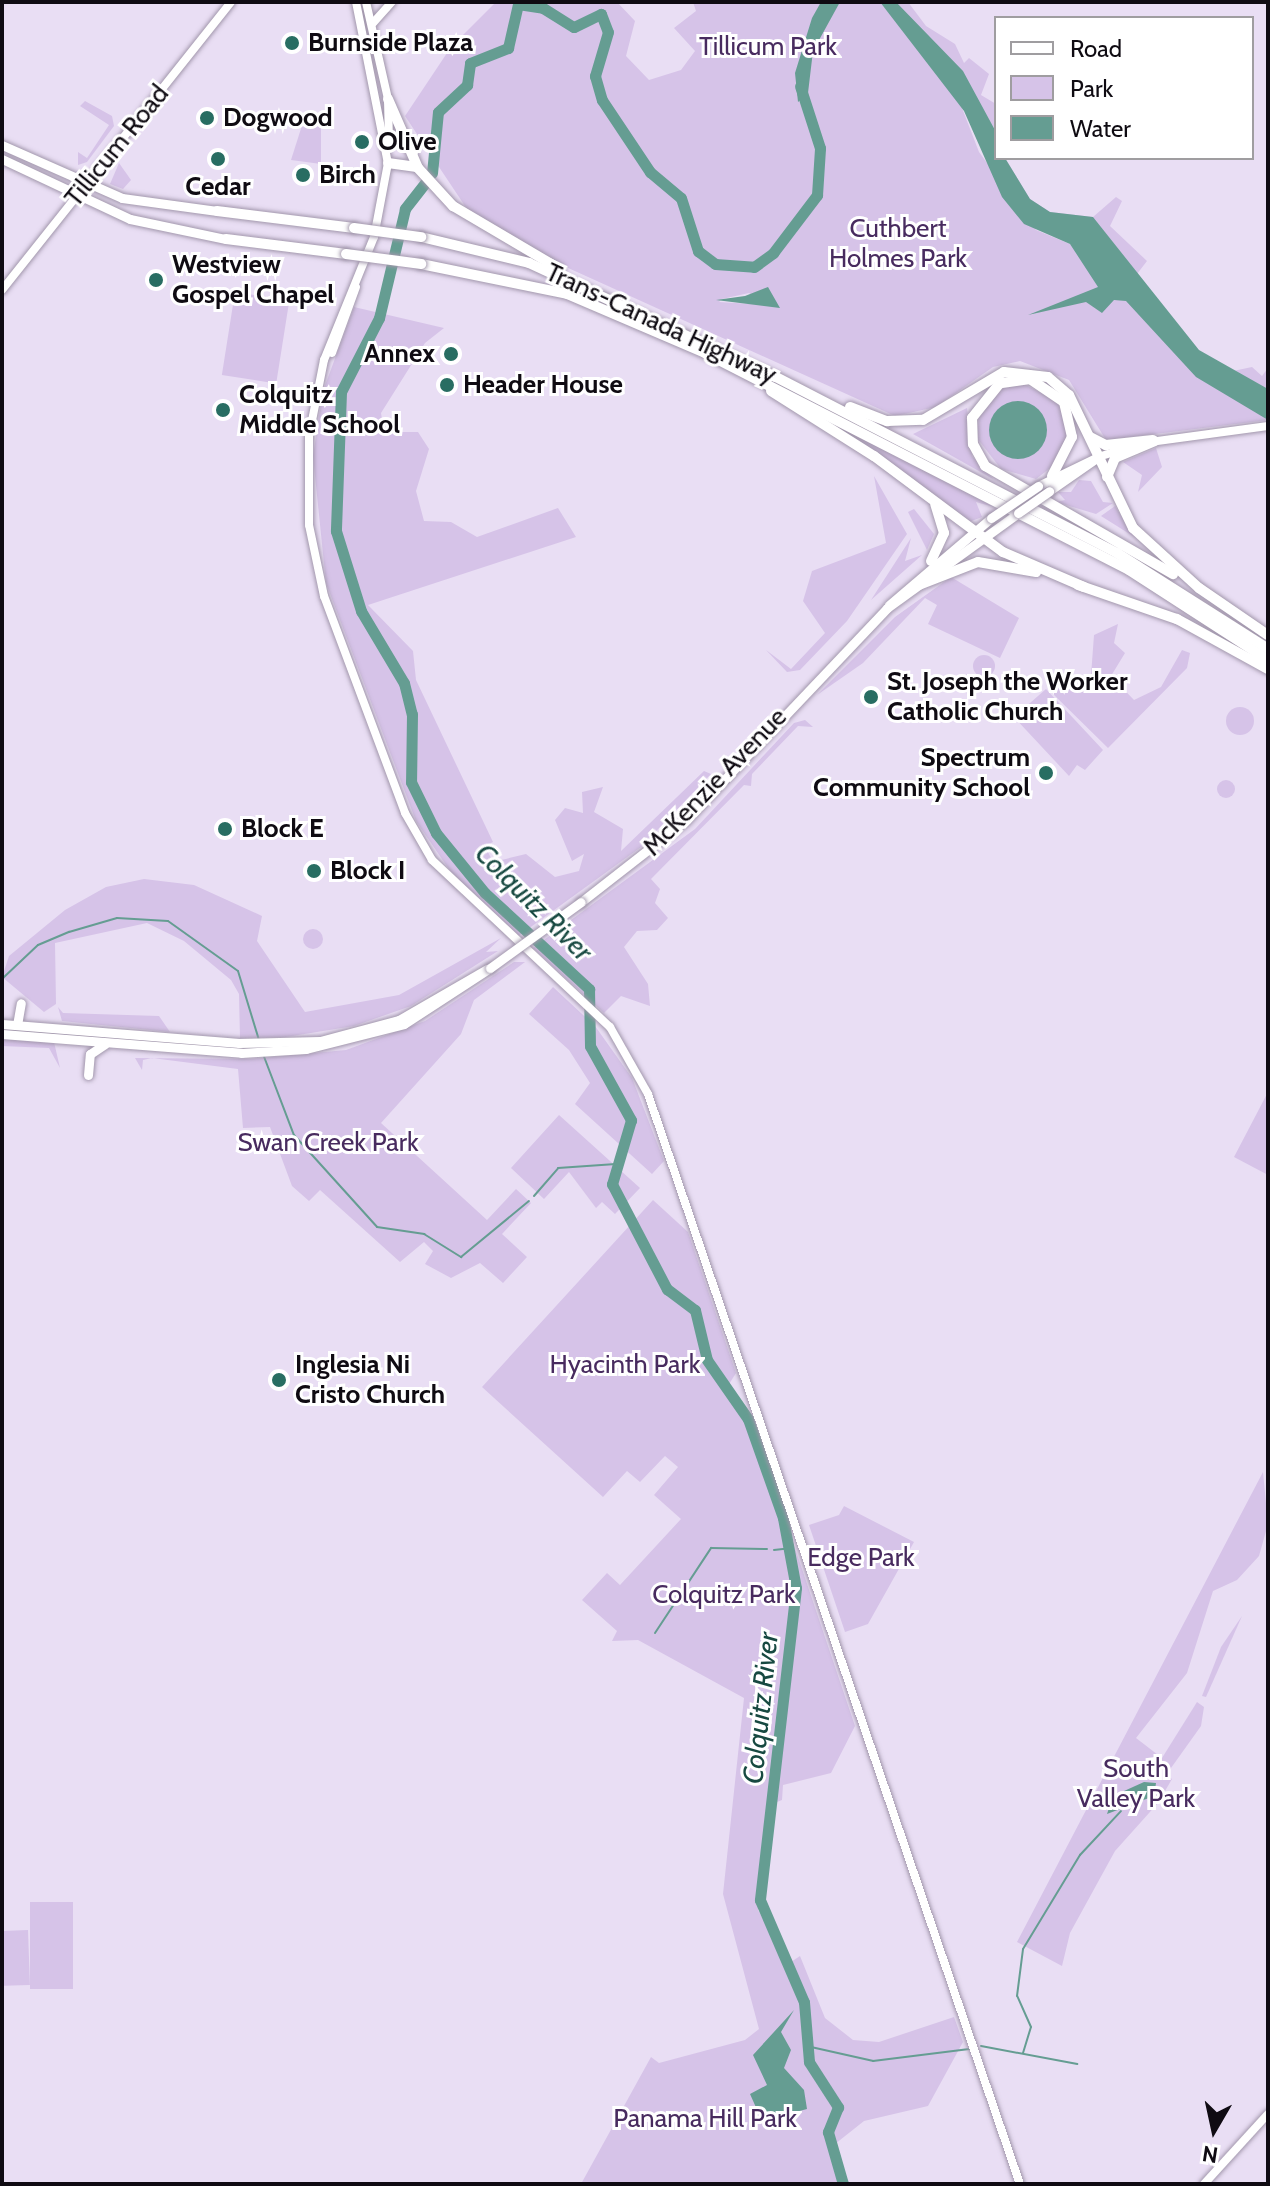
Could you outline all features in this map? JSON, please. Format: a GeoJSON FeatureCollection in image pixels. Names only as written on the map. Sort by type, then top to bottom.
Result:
{"type":"FeatureCollection","features":[{"type":"Feature","properties":{"kind":"highway"},"geometry":{"type":"LineString","coordinates":[[388,99],[418,168],[473,223],[646,316]]}},
{"type":"Feature","properties":{"kind":"highway"},"geometry":{"type":"LineString","coordinates":[[388,163],[418,168]]}},
{"type":"Feature","properties":{"kind":"highway","name":"Trans-Canada Highway"},"geometry":{"type":"LineString","coordinates":[[217,211],[421,237],[509,256],[807,392],[1127,559],[1268,649]]}},
{"type":"Feature","properties":{"kind":"highway","name":"Trans-Canada Highway"},"geometry":{"type":"LineString","coordinates":[[226,239],[421,264],[567,294],[744,371],[1129,570],[1268,660]]}},
{"type":"Feature","properties":{"kind":"highway"},"geometry":{"type":"LineString","coordinates":[[744,371],[932,499],[983,538],[1084,587]]}},
{"type":"Feature","properties":{"kind":"highway"},"geometry":{"type":"LineString","coordinates":[[807,392],[901,422],[945,411],[1004,372],[1033,371],[1069,395],[1111,490],[1153,551],[1199,588],[1268,635]]}},
{"type":"Feature","properties":{"kind":"highway"},"geometry":{"type":"LineString","coordinates":[[1052,476],[1072,437],[1064,402],[1030,379],[1000,383],[972,418],[973,444],[985,466],[1199,588]]}},
{"type":"Feature","properties":{"kind":"highway"},"geometry":{"type":"LineString","coordinates":[[1090,437],[1106,445],[1155,441]]}},
{"type":"Feature","properties":{"kind":"highway"},"geometry":{"type":"LineString","coordinates":[[1111,490],[1107,470],[1113,460],[1155,441]]}},
{"type":"Feature","properties":{"kind":"highway"},"geometry":{"type":"LineString","coordinates":[[931,561],[944,526],[932,499]]}},
{"type":"Feature","properties":{"kind":"highway"},"geometry":{"type":"LineString","coordinates":[[916,586],[989,561],[1084,587],[1203,631],[1268,669]]}},
{"type":"Feature","properties":{"kind":"main road","name":"Tillicum Road"},"geometry":{"type":"LineString","coordinates":[[2,290],[231,2]]}},
{"type":"Feature","properties":{"kind":"main road"},"geometry":{"type":"LineString","coordinates":[[356,2],[389,144]]}},
{"type":"Feature","properties":{"kind":"main road"},"geometry":{"type":"LineString","coordinates":[[312,418],[357,282],[388,163],[388,99],[366,2]]}},
{"type":"Feature","properties":{"kind":"main road"},"geometry":{"type":"LineString","coordinates":[[372,28],[392,2]]}},
{"type":"Feature","properties":{"kind":"main road","name":"Trans-Canada Highway"},"geometry":{"type":"LineString","coordinates":[[2,145],[87,185],[217,211]]}},
{"type":"Feature","properties":{"kind":"main road","name":"Trans-Canada Highway"},"geometry":{"type":"LineString","coordinates":[[2,159],[77,197],[148,225],[226,239]]}},
{"type":"Feature","properties":{"kind":"main road"},"geometry":{"type":"LineString","coordinates":[[357,282],[344,306],[312,418],[307,497],[315,563],[409,821],[455,886],[599,1016],[637,1071],[693,1218],[1020,2184]]}},
{"type":"Feature","properties":{"kind":"main road"},"geometry":{"type":"LineString","coordinates":[[1098,457],[1155,441],[1267,426]]}},
{"type":"Feature","properties":{"kind":"main road","name":"McKenzie Avenue"},"geometry":{"type":"LineString","coordinates":[[2,1034],[113,1043],[272,1048],[393,1029],[451,999],[686,820],[931,561],[1052,476],[1098,457]]}},
{"type":"Feature","properties":{"kind":"main road","name":"McKenzie Avenue"},"geometry":{"type":"LineString","coordinates":[[887,608],[1098,457]]}},
{"type":"Feature","properties":{"kind":"main road"},"geometry":{"type":"LineString","coordinates":[[17,1025],[21,1003]]}},
{"type":"Feature","properties":{"kind":"main road","name":"McKenzie Avenue"},"geometry":{"type":"LineString","coordinates":[[2,1024],[252,1048]]}},
{"type":"Feature","properties":{"kind":"main road"},"geometry":{"type":"LineString","coordinates":[[88,1075],[94,1049],[113,1043]]}},
{"type":"Feature","properties":{"kind":"main road"},"geometry":{"type":"LineString","coordinates":[[1204,2184],[1268,2114]]}},
{"type":"Feature","properties":{"kind":"green space","name":"Cuthbert Holmes Park"},"geometry":{"type":"Polygon","coordinates":[[[496,2],[617,2],[635,21],[626,56],[649,80],[681,70],[695,51],[674,28],[696,11],[693,2],[880,2],[957,95],[979,152],[1036,230],[1070,244],[1268,420],[1106,440],[1069,380],[1020,361],[993,367],[936,407],[895,416],[555,262],[471,215],[405,116],[451,47],[496,2]],[[749,293],[719,302],[767,305],[749,293]]]}},
{"type":"Feature","properties":{"kind":"green space"},"geometry":{"type":"Polygon","coordinates":[[[896,2],[908,2],[926,26],[955,44],[964,63],[969,58],[989,74],[981,95],[994,103],[994,147],[896,2]]]}},
{"type":"Feature","properties":{"kind":"green space"},"geometry":{"type":"Polygon","coordinates":[[[85,101],[112,116],[114,126],[87,162],[78,165],[78,152],[87,158],[109,125],[80,106],[85,101]]]}},
{"type":"Feature","properties":{"kind":"green space"},"geometry":{"type":"Polygon","coordinates":[[[305,116],[321,120],[321,164],[291,160],[305,116]]]}},
{"type":"Feature","properties":{"kind":"green space"},"geometry":{"type":"Polygon","coordinates":[[[1006,160],[1030,199],[1050,212],[1093,217],[1116,197],[1122,201],[1110,226],[1147,261],[1137,274],[1112,250],[1047,215],[1024,195],[1006,160]]]}},
{"type":"Feature","properties":{"kind":"green space"},"geometry":{"type":"Polygon","coordinates":[[[119,163],[131,180],[123,189],[110,184],[119,163]]]}},
{"type":"Feature","properties":{"kind":"green space"},"geometry":{"type":"Polygon","coordinates":[[[235,292],[289,301],[276,384],[222,375],[235,292]]]}},
{"type":"Feature","properties":{"kind":"green space"},"geometry":{"type":"Polygon","coordinates":[[[354,307],[444,328],[425,343],[381,413],[384,432],[418,432],[429,449],[416,491],[424,521],[451,522],[477,537],[558,508],[576,537],[368,605],[413,651],[416,680],[493,842],[485,846],[493,862],[526,854],[555,877],[579,871],[584,854],[572,861],[555,820],[565,808],[583,813],[582,792],[603,787],[594,812],[623,829],[621,851],[704,771],[711,774],[641,847],[517,937],[455,878],[416,821],[326,583],[313,456],[323,391],[354,307]]]}},
{"type":"Feature","properties":{"kind":"green space"},"geometry":{"type":"Polygon","coordinates":[[[1252,367],[1262,376],[1268,368],[1268,395],[1233,371],[1252,367]]]}},
{"type":"Feature","properties":{"kind":"green space"},"geometry":{"type":"Polygon","coordinates":[[[1024,384],[1060,403],[1070,432],[1054,465],[1036,479],[1001,469],[977,438],[979,416],[1000,389],[1024,384]]]}},
{"type":"Feature","properties":{"kind":"green space"},"geometry":{"type":"Polygon","coordinates":[[[967,408],[972,456],[993,479],[913,434],[967,408]]]}},
{"type":"Feature","properties":{"kind":"green space"},"geometry":{"type":"Polygon","coordinates":[[[828,422],[994,507],[976,502],[982,517],[969,522],[828,422]]]}},
{"type":"Feature","properties":{"kind":"green space"},"geometry":{"type":"Polygon","coordinates":[[[1156,448],[1162,467],[1138,492],[1142,475],[1123,462],[1156,448]]]}},
{"type":"Feature","properties":{"kind":"green space"},"geometry":{"type":"Polygon","coordinates":[[[874,476],[907,534],[847,621],[800,670],[787,672],[766,650],[791,669],[825,633],[803,601],[812,571],[886,543],[874,476]]]}},
{"type":"Feature","properties":{"kind":"green space"},"geometry":{"type":"Polygon","coordinates":[[[1079,480],[1091,481],[1103,502],[1113,503],[1096,514],[1056,502],[1065,500],[1058,492],[1071,492],[1079,480]]]}},
{"type":"Feature","properties":{"kind":"green space"},"geometry":{"type":"Polygon","coordinates":[[[1115,506],[1127,525],[1136,538],[1101,516],[1115,506]]]}},
{"type":"Feature","properties":{"kind":"green space"},"geometry":{"type":"Polygon","coordinates":[[[914,509],[934,534],[927,550],[908,512],[914,509]]]}},
{"type":"Feature","properties":{"kind":"green space"},"geometry":{"type":"Polygon","coordinates":[[[911,538],[905,561],[922,555],[871,600],[911,538]]]}},
{"type":"Feature","properties":{"kind":"green space"},"geometry":{"type":"Polygon","coordinates":[[[951,577],[1019,618],[1000,658],[928,624],[937,605],[925,598],[863,663],[817,695],[895,617],[951,577]]]}},
{"type":"Feature","properties":{"kind":"green space"},"geometry":{"type":"Polygon","coordinates":[[[1118,624],[1114,643],[1125,653],[1111,676],[1134,700],[1161,687],[1182,650],[1190,653],[1187,668],[1108,748],[1052,693],[1061,680],[1090,689],[1094,635],[1118,624]]]}},
{"type":"Feature","properties":{"kind":"green space"},"geometry":{"type":"Polygon","coordinates":[[[984,655],[992,658],[995,666],[992,674],[984,677],[976,674],[973,666],[976,658],[984,655]]]}},
{"type":"Feature","properties":{"kind":"green space"},"geometry":{"type":"Polygon","coordinates":[[[970,674],[977,677],[980,684],[977,691],[970,694],[963,691],[960,684],[963,677],[970,674]]]}},
{"type":"Feature","properties":{"kind":"green space"},"geometry":{"type":"Polygon","coordinates":[[[1046,689],[1103,750],[1085,770],[1077,765],[1069,776],[1014,717],[1046,689]]]}},
{"type":"Feature","properties":{"kind":"green space"},"geometry":{"type":"Polygon","coordinates":[[[1240,707],[1250,711],[1254,721],[1250,731],[1240,735],[1230,731],[1226,721],[1230,711],[1240,707]]]}},
{"type":"Feature","properties":{"kind":"green space"},"geometry":{"type":"Polygon","coordinates":[[[805,720],[813,727],[798,726],[752,774],[751,786],[744,785],[651,879],[660,889],[655,903],[668,918],[657,930],[637,931],[624,947],[648,984],[650,1006],[621,996],[604,1013],[533,948],[695,829],[794,723],[805,720]]]}},
{"type":"Feature","properties":{"kind":"green space"},"geometry":{"type":"Polygon","coordinates":[[[1222,780],[1230,780],[1235,789],[1233,796],[1222,798],[1217,793],[1217,785],[1222,780]]]}},
{"type":"Feature","properties":{"kind":"green space"},"geometry":{"type":"Polygon","coordinates":[[[144,879],[194,885],[262,916],[257,941],[305,1012],[399,995],[501,938],[486,952],[498,951],[411,1006],[354,1026],[286,1037],[240,1038],[239,994],[231,980],[184,941],[147,923],[55,943],[56,1004],[44,1012],[2,977],[9,956],[65,910],[106,887],[144,879]]]}},
{"type":"Feature","properties":{"kind":"green space"},"geometry":{"type":"Polygon","coordinates":[[[313,929],[320,932],[323,939],[320,946],[313,949],[306,946],[303,939],[306,932],[313,929]]]}},
{"type":"Feature","properties":{"kind":"green space","name":"Swan Creek Park"},"geometry":{"type":"Polygon","coordinates":[[[514,962],[525,962],[474,1000],[461,1034],[381,1123],[487,1220],[516,1189],[531,1203],[502,1234],[527,1257],[503,1283],[480,1263],[451,1278],[425,1264],[433,1251],[424,1242],[400,1262],[320,1190],[309,1201],[292,1186],[270,1127],[243,1128],[238,1069],[153,1058],[251,1059],[346,1050],[425,1021],[514,962]]]}},
{"type":"Feature","properties":{"kind":"green space"},"geometry":{"type":"Polygon","coordinates":[[[553,987],[595,1026],[632,1078],[664,1161],[652,1174],[575,1104],[590,1083],[569,1050],[529,1014],[553,987]]]}},
{"type":"Feature","properties":{"kind":"green space"},"geometry":{"type":"Polygon","coordinates":[[[58,1007],[63,1013],[159,1016],[170,1032],[62,1021],[58,1007]]]}},
{"type":"Feature","properties":{"kind":"green space"},"geometry":{"type":"Polygon","coordinates":[[[2,1038],[54,1042],[60,1068],[49,1048],[2,1046],[2,1038]]]}},
{"type":"Feature","properties":{"kind":"green space"},"geometry":{"type":"Polygon","coordinates":[[[135,1058],[151,1058],[143,1060],[142,1070],[135,1058]]]}},
{"type":"Feature","properties":{"kind":"green space"},"geometry":{"type":"Polygon","coordinates":[[[1268,1092],[1268,1175],[1234,1157],[1268,1092]]]}},
{"type":"Feature","properties":{"kind":"green space"},"geometry":{"type":"Polygon","coordinates":[[[559,1115],[640,1188],[615,1214],[602,1202],[596,1208],[569,1172],[544,1199],[511,1168],[559,1115]]]}},
{"type":"Feature","properties":{"kind":"green space"},"geometry":{"type":"Polygon","coordinates":[[[653,1200],[688,1232],[736,1373],[726,1389],[748,1409],[855,1726],[831,1773],[783,1785],[782,1800],[772,1804],[758,1910],[788,1964],[800,1956],[825,2018],[853,2040],[879,2042],[954,2017],[963,2042],[928,2106],[864,2121],[830,2148],[850,2184],[581,2184],[651,2057],[659,2063],[745,2040],[759,2029],[723,1894],[744,1698],[638,1640],[612,1641],[617,1631],[582,1600],[607,1573],[620,1585],[681,1519],[654,1495],[678,1467],[665,1456],[640,1482],[627,1471],[603,1497],[482,1387],[653,1200]]]}},
{"type":"Feature","properties":{"kind":"green space","name":"South Valley Park"},"geometry":{"type":"Polygon","coordinates":[[[1263,1472],[1268,1524],[1259,1556],[1237,1580],[1213,1591],[1187,1673],[1136,1738],[1162,1758],[1197,1702],[1204,1707],[1201,1726],[1166,1775],[1172,1779],[1158,1803],[1115,1851],[1070,1933],[1062,1966],[1017,1942],[1263,1472]]]}},
{"type":"Feature","properties":{"kind":"green space","name":"Edge Park"},"geometry":{"type":"Polygon","coordinates":[[[844,1506],[914,1542],[868,1624],[845,1632],[809,1525],[839,1515],[844,1506]]]}},
{"type":"Feature","properties":{"kind":"green space"},"geometry":{"type":"Polygon","coordinates":[[[1242,1616],[1206,1697],[1202,1696],[1221,1647],[1242,1616]]]}},
{"type":"Feature","properties":{"kind":"green space"},"geometry":{"type":"Polygon","coordinates":[[[30,1902],[73,1902],[73,1989],[30,1989],[30,1902]]]}},
{"type":"Feature","properties":{"kind":"green space"},"geometry":{"type":"Polygon","coordinates":[[[28,1930],[30,1985],[4,1986],[2,1931],[28,1930]]]}},
{"type":"Feature","properties":{"kind":"water"},"geometry":{"type":"Polygon","coordinates":[[[821,2],[840,2],[813,51],[808,93],[798,102],[795,73],[812,18],[821,2]]]}},
{"type":"Feature","properties":{"kind":"water"},"geometry":{"type":"Polygon","coordinates":[[[880,2],[896,2],[963,71],[994,128],[994,160],[1006,160],[1030,199],[1050,212],[1093,217],[1199,350],[1268,389],[1268,420],[1196,377],[1126,301],[1114,300],[1102,313],[1086,302],[1028,315],[1098,287],[1070,244],[1024,224],[1002,197],[964,111],[880,2]]]}},
{"type":"Feature","properties":{"kind":"water"},"geometry":{"type":"Polygon","coordinates":[[[768,287],[780,308],[716,300],[745,296],[768,287]]]}},
{"type":"Feature","properties":{"kind":"water"},"geometry":{"type":"Polygon","coordinates":[[[1018,401],[1038,410],[1047,430],[1038,450],[1018,459],[998,450],[989,430],[998,410],[1018,401]]]}},
{"type":"Feature","properties":{"kind":"water"},"geometry":{"type":"Polygon","coordinates":[[[1144,1782],[1156,1783],[1154,1796],[1107,1814],[1113,1796],[1144,1782]]]}},
{"type":"Feature","properties":{"kind":"water"},"geometry":{"type":"Polygon","coordinates":[[[794,2010],[781,2032],[791,2050],[784,2068],[804,2090],[807,2109],[762,2121],[750,2094],[767,2085],[753,2055],[794,2010]]]}},
{"type":"Feature","properties":{"kind":"waterway","name":"Colquitz River"},"geometry":{"type":"LineString","coordinates":[[432,173],[438,112],[467,85],[470,63],[508,48],[518,4],[543,8],[574,27],[601,14],[608,32],[595,76],[602,100],[650,172],[681,198],[698,251],[715,264],[754,267],[773,253],[817,195],[820,148],[800,86]]}},
{"type":"Feature","properties":{"kind":"waterway","name":"Colquitz River"},"geometry":{"type":"LineString","coordinates":[[425,183],[405,209],[379,318],[341,392],[336,531],[361,611],[404,683],[412,714],[411,782],[436,833],[485,893],[589,989],[590,1046],[631,1120],[612,1184],[667,1289],[695,1310],[707,1360],[748,1419],[783,1518],[796,1588],[760,1900],[804,2002],[809,2062],[838,2107],[828,2132],[843,2184]]}},
{"type":"Feature","properties":{"kind":"waterway"},"geometry":{"type":"LineString","coordinates":[[3,978],[38,945],[69,932],[117,918],[168,921],[238,971],[259,1040]]}},
{"type":"Feature","properties":{"kind":"waterway"},"geometry":{"type":"LineString","coordinates":[[263,1054],[294,1135],[377,1227],[424,1234],[461,1257],[529,1201]]}},
{"type":"Feature","properties":{"kind":"waterway"},"geometry":{"type":"LineString","coordinates":[[534,1196],[558,1168],[616,1164]]}},
{"type":"Feature","properties":{"kind":"waterway"},"geometry":{"type":"LineString","coordinates":[[655,1633],[711,1548],[767,1549]]}},
{"type":"Feature","properties":{"kind":"waterway"},"geometry":{"type":"LineString","coordinates":[[774,1550],[792,1548]]}},
{"type":"Feature","properties":{"kind":"waterway"},"geometry":{"type":"LineString","coordinates":[[1023,2053],[1031,2027],[1017,1996],[1023,1949],[1080,1855],[1121,1811]]}},
{"type":"Feature","properties":{"kind":"waterway"},"geometry":{"type":"LineString","coordinates":[[981,2046],[1077,2064]]}},
{"type":"Feature","properties":{"kind":"waterway"},"geometry":{"type":"LineString","coordinates":[[811,2047],[873,2061],[969,2049]]}},
{"type":"Feature","properties":{"kind":"place","name":"Burnside Plaza"},"geometry":{"type":"Point","coordinates":[292,43]}},
{"type":"Feature","properties":{"kind":"place","name":"Dogwood"},"geometry":{"type":"Point","coordinates":[207,118]}},
{"type":"Feature","properties":{"kind":"place","name":"Olive"},"geometry":{"type":"Point","coordinates":[362,142]}},
{"type":"Feature","properties":{"kind":"place","name":"Cedar"},"geometry":{"type":"Point","coordinates":[218,159]}},
{"type":"Feature","properties":{"kind":"place","name":"Birch"},"geometry":{"type":"Point","coordinates":[303,175]}},
{"type":"Feature","properties":{"kind":"place","name":"Westview Gospel Chapel"},"geometry":{"type":"Point","coordinates":[156,280]}},
{"type":"Feature","properties":{"kind":"place","name":"Annex"},"geometry":{"type":"Point","coordinates":[451,354]}},
{"type":"Feature","properties":{"kind":"place","name":"Header House"},"geometry":{"type":"Point","coordinates":[447,385]}},
{"type":"Feature","properties":{"kind":"place","name":"Colquitz Middle School"},"geometry":{"type":"Point","coordinates":[223,410]}},
{"type":"Feature","properties":{"kind":"place","name":"St. Joseph the Worker Catholic Church"},"geometry":{"type":"Point","coordinates":[871,697]}},
{"type":"Feature","properties":{"kind":"place","name":"Spectrum Community School"},"geometry":{"type":"Point","coordinates":[1046,773]}},
{"type":"Feature","properties":{"kind":"place","name":"Block E"},"geometry":{"type":"Point","coordinates":[225,829]}},
{"type":"Feature","properties":{"kind":"place","name":"Block I"},"geometry":{"type":"Point","coordinates":[314,871]}},
{"type":"Feature","properties":{"kind":"place","name":"Inglesia Ni Cristo Church"},"geometry":{"type":"Point","coordinates":[279,1380]}},
{"type":"Feature","properties":{"kind":"park label","name":"Tillicum Park"},"geometry":{"type":"Point","coordinates":[768,47]}},
{"type":"Feature","properties":{"kind":"park label","name":"Hyacinth Park"},"geometry":{"type":"Point","coordinates":[625,1365]}},
{"type":"Feature","properties":{"kind":"park label","name":"Colquitz Park"},"geometry":{"type":"Point","coordinates":[724,1595]}},
{"type":"Feature","properties":{"kind":"park label","name":"Panama Hill Park"},"geometry":{"type":"Point","coordinates":[705,2119]}}]}
